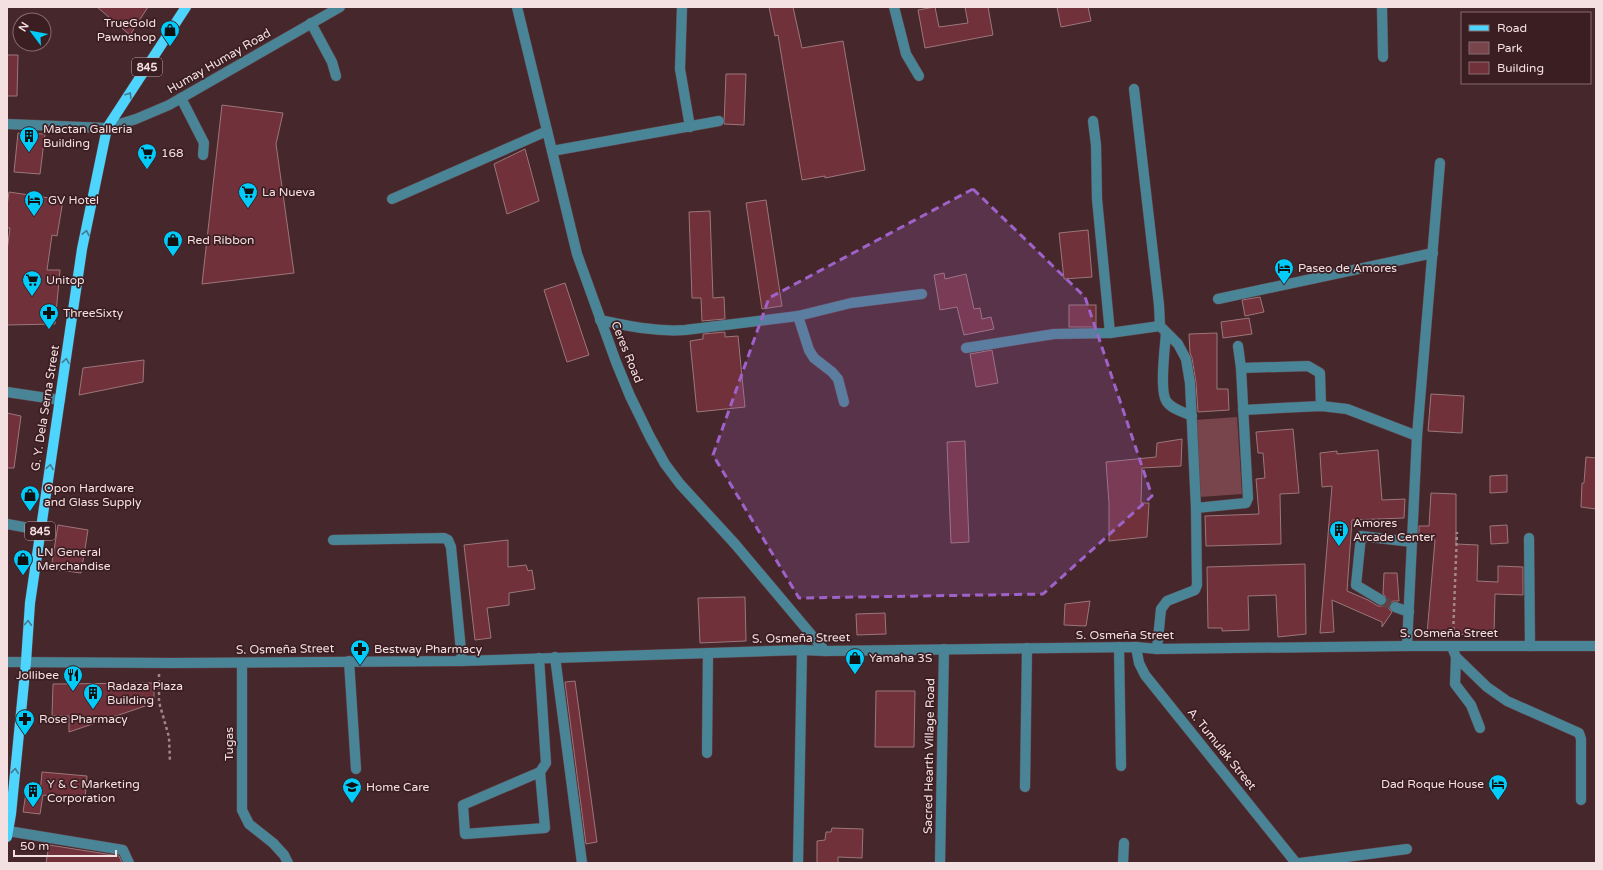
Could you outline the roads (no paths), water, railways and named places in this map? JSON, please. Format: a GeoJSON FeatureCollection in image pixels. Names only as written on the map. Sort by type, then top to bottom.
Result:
{"type":"FeatureCollection","features":[{"type":"Feature","properties":{"kind":"main road","name":"G. Y. Dela Serna Street"},"geometry":{"type":"LineString","coordinates":[[7,834],[26,662],[30,603],[82,248],[108,128],[186,7]]}},
{"type":"Feature","properties":{"kind":"street","name":"Humay Humay Road"},"geometry":{"type":"LineString","coordinates":[[108,128],[150,114],[181,98],[340,7]]}},
{"type":"Feature","properties":{"kind":"street","name":"Ceres Road"},"geometry":{"type":"LineString","coordinates":[[517,7],[577,254],[600,320],[630,396],[665,464],[680,484],[735,544],[825,651]]}},
{"type":"Feature","properties":{"kind":"street"},"geometry":{"type":"LineString","coordinates":[[682,7],[680,69],[690,127]]}},
{"type":"Feature","properties":{"kind":"street"},"geometry":{"type":"LineString","coordinates":[[894,7],[906,54],[919,76]]}},
{"type":"Feature","properties":{"kind":"street"},"geometry":{"type":"LineString","coordinates":[[1382,7],[1383,57]]}},
{"type":"Feature","properties":{"kind":"street"},"geometry":{"type":"LineString","coordinates":[[311,23],[332,62],[336,76]]}},
{"type":"Feature","properties":{"kind":"street"},"geometry":{"type":"LineString","coordinates":[[1134,89],[1163,329],[1162,390],[1166,402],[1176,409],[1192,416]]}},
{"type":"Feature","properties":{"kind":"street"},"geometry":{"type":"LineString","coordinates":[[181,98],[204,143],[202,155]]}},
{"type":"Feature","properties":{"kind":"street"},"geometry":{"type":"LineString","coordinates":[[552,151],[719,121]]}},
{"type":"Feature","properties":{"kind":"street"},"geometry":{"type":"LineString","coordinates":[[1093,121],[1096,145],[1097,199],[1110,333]]}},
{"type":"Feature","properties":{"kind":"street"},"geometry":{"type":"LineString","coordinates":[[7,124],[108,128]]}},
{"type":"Feature","properties":{"kind":"street"},"geometry":{"type":"LineString","coordinates":[[392,199],[547,131]]}},
{"type":"Feature","properties":{"kind":"street"},"geometry":{"type":"LineString","coordinates":[[1407,646],[1417,436],[1440,163]]}},
{"type":"Feature","properties":{"kind":"street"},"geometry":{"type":"LineString","coordinates":[[1218,299],[1433,253]]}},
{"type":"Feature","properties":{"kind":"street"},"geometry":{"type":"LineString","coordinates":[[600,320],[633,327],[671,331],[798,316],[851,303],[922,294]]}},
{"type":"Feature","properties":{"kind":"street"},"geometry":{"type":"LineString","coordinates":[[798,316],[809,350],[814,358],[832,372],[838,379],[844,402]]}},
{"type":"Feature","properties":{"kind":"street"},"geometry":{"type":"LineString","coordinates":[[966,348],[1054,334],[1110,333],[1163,329],[1178,344],[1186,359],[1190,383],[1196,508],[1197,585],[1195,590],[1167,601],[1161,609],[1157,648]]}},
{"type":"Feature","properties":{"kind":"street"},"geometry":{"type":"LineString","coordinates":[[1196,508],[1246,502],[1248,498],[1242,368],[1238,346]]}},
{"type":"Feature","properties":{"kind":"street"},"geometry":{"type":"LineString","coordinates":[[1242,368],[1308,366],[1320,373],[1321,406]]}},
{"type":"Feature","properties":{"kind":"street"},"geometry":{"type":"LineString","coordinates":[[7,392],[60,400]]}},
{"type":"Feature","properties":{"kind":"street"},"geometry":{"type":"LineString","coordinates":[[1243,410],[1321,406],[1355,411],[1417,436]]}},
{"type":"Feature","properties":{"kind":"street"},"geometry":{"type":"LineString","coordinates":[[7,524],[40,530]]}},
{"type":"Feature","properties":{"kind":"street"},"geometry":{"type":"LineString","coordinates":[[1381,600],[1356,585],[1361,536],[1412,542]]}},
{"type":"Feature","properties":{"kind":"street"},"geometry":{"type":"LineString","coordinates":[[333,540],[444,538],[448,540],[451,548],[462,661]]}},
{"type":"Feature","properties":{"kind":"street"},"geometry":{"type":"LineString","coordinates":[[1529,538],[1530,646]]}},
{"type":"Feature","properties":{"kind":"street"},"geometry":{"type":"LineString","coordinates":[[1395,607],[1409,612]]}},
{"type":"Feature","properties":{"kind":"street","name":"S. Osmeña Street"},"geometry":{"type":"LineString","coordinates":[[7,662],[242,663],[462,661],[802,650],[825,651],[1119,647],[1407,646],[1454,652],[1530,646],[1596,646]]}},
{"type":"Feature","properties":{"kind":"street"},"geometry":{"type":"LineString","coordinates":[[1119,647],[1120,766]]}},
{"type":"Feature","properties":{"kind":"street","name":"A. Tumulak Street"},"geometry":{"type":"LineString","coordinates":[[1136,647],[1139,663],[1145,675],[1296,863]]}},
{"type":"Feature","properties":{"kind":"street"},"geometry":{"type":"LineString","coordinates":[[1025,787],[1027,648]]}},
{"type":"Feature","properties":{"kind":"street","name":"Sacred Hearth Village Road"},"geometry":{"type":"LineString","coordinates":[[940,863],[944,649]]}},
{"type":"Feature","properties":{"kind":"street"},"geometry":{"type":"LineString","coordinates":[[798,863],[802,650]]}},
{"type":"Feature","properties":{"kind":"street"},"geometry":{"type":"LineString","coordinates":[[1454,652],[1455,684],[1471,705],[1480,728]]}},
{"type":"Feature","properties":{"kind":"street"},"geometry":{"type":"LineString","coordinates":[[1454,652],[1487,687],[1507,700],[1579,733],[1581,739],[1581,800]]}},
{"type":"Feature","properties":{"kind":"street"},"geometry":{"type":"LineString","coordinates":[[707,754],[708,653]]}},
{"type":"Feature","properties":{"kind":"street"},"geometry":{"type":"LineString","coordinates":[[555,657],[582,863]]}},
{"type":"Feature","properties":{"kind":"street"},"geometry":{"type":"LineString","coordinates":[[539,658],[546,763],[540,772],[463,805],[465,834],[545,828],[540,772]]}},
{"type":"Feature","properties":{"kind":"street"},"geometry":{"type":"LineString","coordinates":[[349,661],[356,769]]}},
{"type":"Feature","properties":{"kind":"street","name":"Tugas"},"geometry":{"type":"LineString","coordinates":[[242,663],[242,810],[249,824],[273,843],[284,855],[288,863]]}},
{"type":"Feature","properties":{"kind":"street"},"geometry":{"type":"LineString","coordinates":[[7,834],[123,850],[129,863]]}},
{"type":"Feature","properties":{"kind":"street"},"geometry":{"type":"LineString","coordinates":[[1123,863],[1124,843]]}},
{"type":"Feature","properties":{"kind":"street"},"geometry":{"type":"LineString","coordinates":[[1300,863],[1407,849]]}},
{"type":"Feature","properties":{"kind":"tunnel"},"geometry":{"type":"LineString","coordinates":[[1381,600],[1395,607]]}},
{"type":"Feature","properties":{"kind":"place","name":"TrueGold Pawnshop"},"geometry":{"type":"Point","coordinates":[170,47]}},
{"type":"Feature","properties":{"kind":"place","name":"Mactan Galleria Building"},"geometry":{"type":"Point","coordinates":[29,153]}},
{"type":"Feature","properties":{"kind":"place","name":"168"},"geometry":{"type":"Point","coordinates":[147,170]}},
{"type":"Feature","properties":{"kind":"place","name":"La Nueva"},"geometry":{"type":"Point","coordinates":[248,209]}},
{"type":"Feature","properties":{"kind":"place","name":"GV Hotel"},"geometry":{"type":"Point","coordinates":[34,217]}},
{"type":"Feature","properties":{"kind":"place","name":"Red Ribbon"},"geometry":{"type":"Point","coordinates":[173,257]}},
{"type":"Feature","properties":{"kind":"place","name":"Paseo de Amores"},"geometry":{"type":"Point","coordinates":[1284,285]}},
{"type":"Feature","properties":{"kind":"place","name":"Unitop"},"geometry":{"type":"Point","coordinates":[32,297]}},
{"type":"Feature","properties":{"kind":"place","name":"ThreeSixty"},"geometry":{"type":"Point","coordinates":[49,330]}},
{"type":"Feature","properties":{"kind":"place","name":"Opon Hardware and Glass Supply"},"geometry":{"type":"Point","coordinates":[30,512]}},
{"type":"Feature","properties":{"kind":"place","name":"Amores Arcade Center"},"geometry":{"type":"Point","coordinates":[1339,547]}},
{"type":"Feature","properties":{"kind":"place","name":"LN General Merchandise"},"geometry":{"type":"Point","coordinates":[23,576]}},
{"type":"Feature","properties":{"kind":"place","name":"Bestway Pharmacy"},"geometry":{"type":"Point","coordinates":[360,666]}},
{"type":"Feature","properties":{"kind":"place","name":"Yamaha 3S"},"geometry":{"type":"Point","coordinates":[855,675]}},
{"type":"Feature","properties":{"kind":"place","name":"Jollibee"},"geometry":{"type":"Point","coordinates":[73,692]}},
{"type":"Feature","properties":{"kind":"place","name":"Radaza Plaza Building"},"geometry":{"type":"Point","coordinates":[93,710]}},
{"type":"Feature","properties":{"kind":"place","name":"Rose Pharmacy"},"geometry":{"type":"Point","coordinates":[25,736]}},
{"type":"Feature","properties":{"kind":"place","name":"Dad Roque House"},"geometry":{"type":"Point","coordinates":[1498,801]}},
{"type":"Feature","properties":{"kind":"place","name":"Home Care"},"geometry":{"type":"Point","coordinates":[352,804]}},
{"type":"Feature","properties":{"kind":"place","name":"Y & C Marketing Corporation"},"geometry":{"type":"Point","coordinates":[33,808]}}]}
